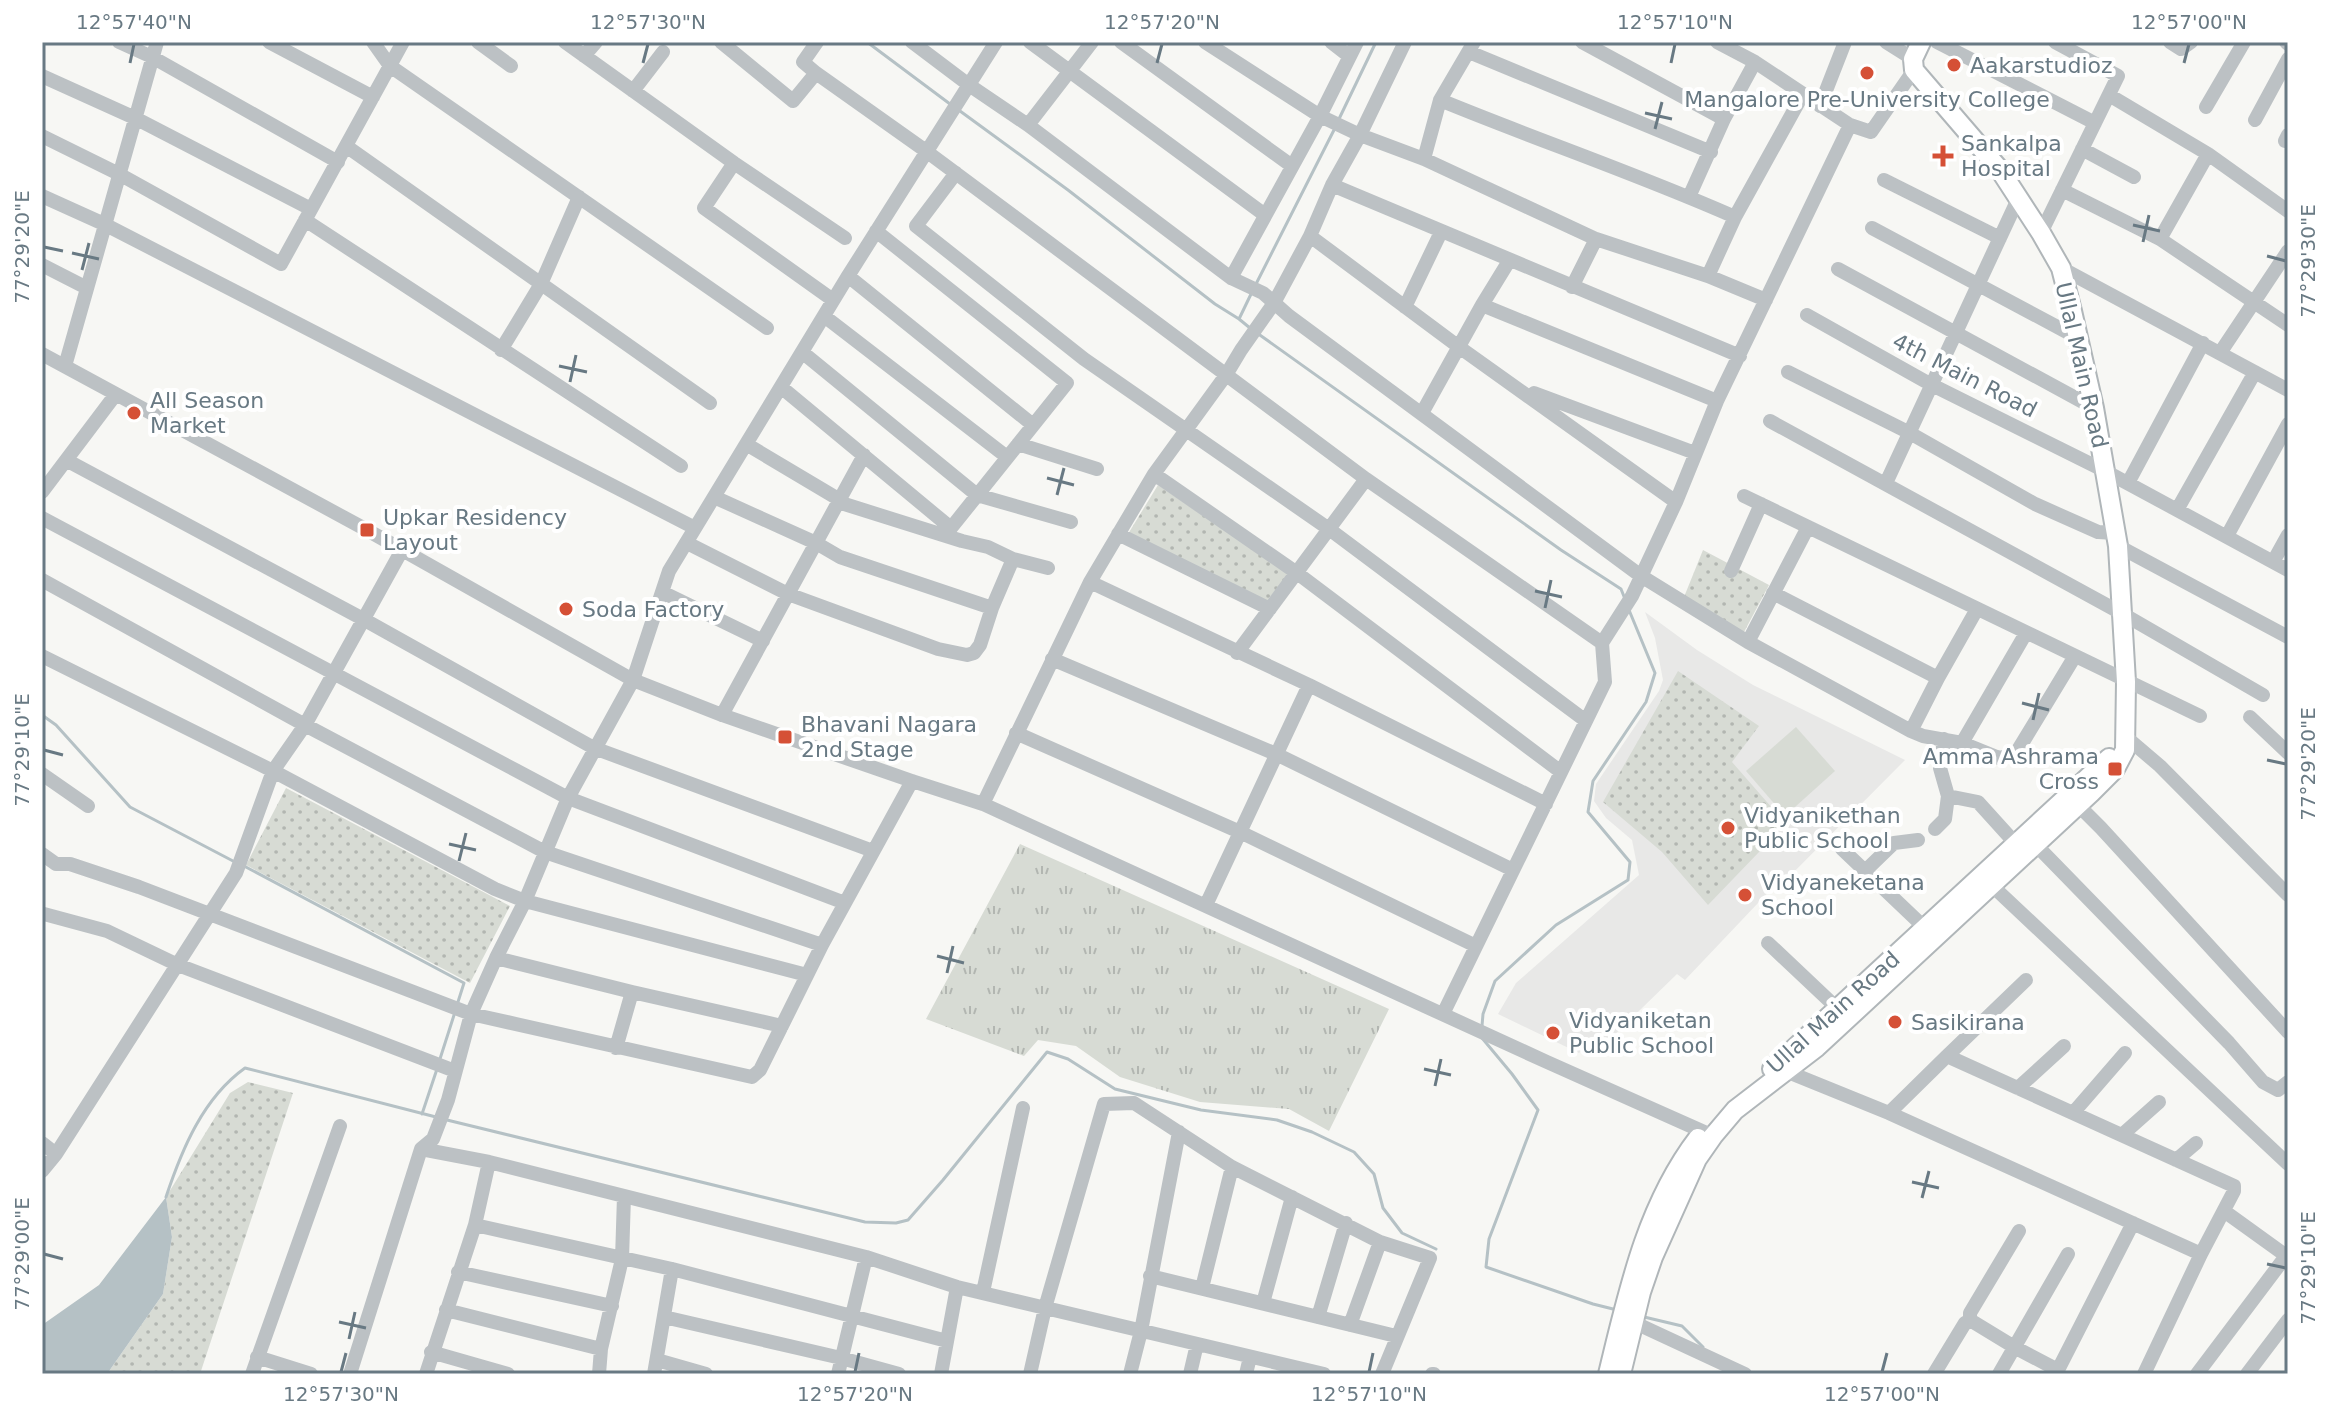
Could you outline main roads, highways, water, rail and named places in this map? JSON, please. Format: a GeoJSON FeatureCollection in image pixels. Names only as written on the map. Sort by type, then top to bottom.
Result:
{"type":"FeatureCollection","features":[{"type":"Feature","properties":{"kind":"main road","name":"Ullal Main Road"},"geometry":{"type":"LineString","coordinates":[[1627,1320],[1634,1291],[1653,1257],[1708,1133],[1780,1070],[1838,1009],[1925,928],[2035,844],[2078,805],[2115,769],[2125,750],[2126,682],[2116,539],[2094,408],[2061,268],[2000,170],[1916,57]]}},
{"type":"Feature","properties":{"kind":"main road","name":"Ullal Main Road"},"geometry":{"type":"LineString","coordinates":[[1780,1070],[1817,1047],[1987,881],[2016,844],[2106,761],[2126,737]]}},
{"type":"Feature","properties":{"kind":"main road"},"geometry":{"type":"LineString","coordinates":[[1608,1374],[1627,1320]]}},
{"type":"Feature","properties":{"kind":"main road"},"geometry":{"type":"LineString","coordinates":[[1621,1374],[1627,1320]]}},
{"type":"Feature","properties":{"kind":"waterway"},"geometry":{"type":"LineString","coordinates":[[867,42],[950,104]]}},
{"type":"Feature","properties":{"kind":"waterway"},"geometry":{"type":"LineString","coordinates":[[1338,121],[1376,42]]}},
{"type":"Feature","properties":{"kind":"waterway"},"geometry":{"type":"LineString","coordinates":[[960,111],[1239,319]]}},
{"type":"Feature","properties":{"kind":"waterway"},"geometry":{"type":"LineString","coordinates":[[1255,286],[1335,128]]}},
{"type":"Feature","properties":{"kind":"waterway"},"geometry":{"type":"LineString","coordinates":[[1250,328],[1239,319],[1252,292]]}},
{"type":"Feature","properties":{"kind":"waterway"},"geometry":{"type":"LineString","coordinates":[[1257,333],[1561,550],[1621,589],[1625,599]]}},
{"type":"Feature","properties":{"kind":"waterway"},"geometry":{"type":"LineString","coordinates":[[1482,1026],[1495,981],[1556,925],[1628,880],[1630,862],[1588,812],[1593,781],[1646,702],[1655,673],[1629,610]]}},
{"type":"Feature","properties":{"kind":"waterway"},"geometry":{"type":"LineString","coordinates":[[42,715],[56,725],[130,807],[233,861]]}},
{"type":"Feature","properties":{"kind":"waterway"},"geometry":{"type":"LineString","coordinates":[[244,866],[464,983],[457,1005]]}},
{"type":"Feature","properties":{"kind":"waterway"},"geometry":{"type":"LineString","coordinates":[[439,1062],[455,1012]]}},
{"type":"Feature","properties":{"kind":"waterway"},"geometry":{"type":"LineString","coordinates":[[1482,1038],[1538,1110],[1489,1239],[1486,1267],[1617,1310]]}},
{"type":"Feature","properties":{"kind":"waterway"},"geometry":{"type":"LineString","coordinates":[[447,1120],[865,1222],[896,1223],[908,1220],[1047,1052],[1068,1059],[1115,1089],[1201,1110],[1277,1120],[1354,1152],[1374,1174],[1383,1208],[1402,1233],[1436,1249]]}},
{"type":"Feature","properties":{"kind":"waterway"},"geometry":{"type":"LineString","coordinates":[[166,1197],[187,1143],[206,1109],[230,1080],[245,1068],[436,1117]]}},
{"type":"Feature","properties":{"kind":"waterway"},"geometry":{"type":"LineString","coordinates":[[422,1114],[437,1069]]}},
{"type":"Feature","properties":{"kind":"waterway"},"geometry":{"type":"LineString","coordinates":[[1640,1316],[1682,1326],[1703,1347]]}},
{"type":"Feature","properties":{"kind":"place","name":"Aakarstudioz"},"geometry":{"type":"Point","coordinates":[1954,65]}},
{"type":"Feature","properties":{"kind":"place","name":"Mangalore Pre-University College"},"geometry":{"type":"Point","coordinates":[1867,73]}},
{"type":"Feature","properties":{"kind":"place","name":"Sankalpa Hospital"},"geometry":{"type":"Point","coordinates":[1943,156]}},
{"type":"Feature","properties":{"kind":"place","name":"All Season Market"},"geometry":{"type":"Point","coordinates":[134,413]}},
{"type":"Feature","properties":{"kind":"place","name":"Upkar Residency Layout"},"geometry":{"type":"Point","coordinates":[367,530]}},
{"type":"Feature","properties":{"kind":"place","name":"Soda Factory"},"geometry":{"type":"Point","coordinates":[566,609]}},
{"type":"Feature","properties":{"kind":"place","name":"Bhavani Nagara 2nd Stage"},"geometry":{"type":"Point","coordinates":[785,737]}},
{"type":"Feature","properties":{"kind":"place","name":"Amma Ashrama Cross"},"geometry":{"type":"Point","coordinates":[2115,769]}},
{"type":"Feature","properties":{"kind":"place","name":"Vidyanikethan Public School"},"geometry":{"type":"Point","coordinates":[1728,828]}},
{"type":"Feature","properties":{"kind":"place","name":"Vidyaneketana School"},"geometry":{"type":"Point","coordinates":[1745,895]}},
{"type":"Feature","properties":{"kind":"place","name":"Sasikirana"},"geometry":{"type":"Point","coordinates":[1895,1022]}},
{"type":"Feature","properties":{"kind":"place","name":"Vidyaniketan Public School"},"geometry":{"type":"Point","coordinates":[1553,1033]}}]}
